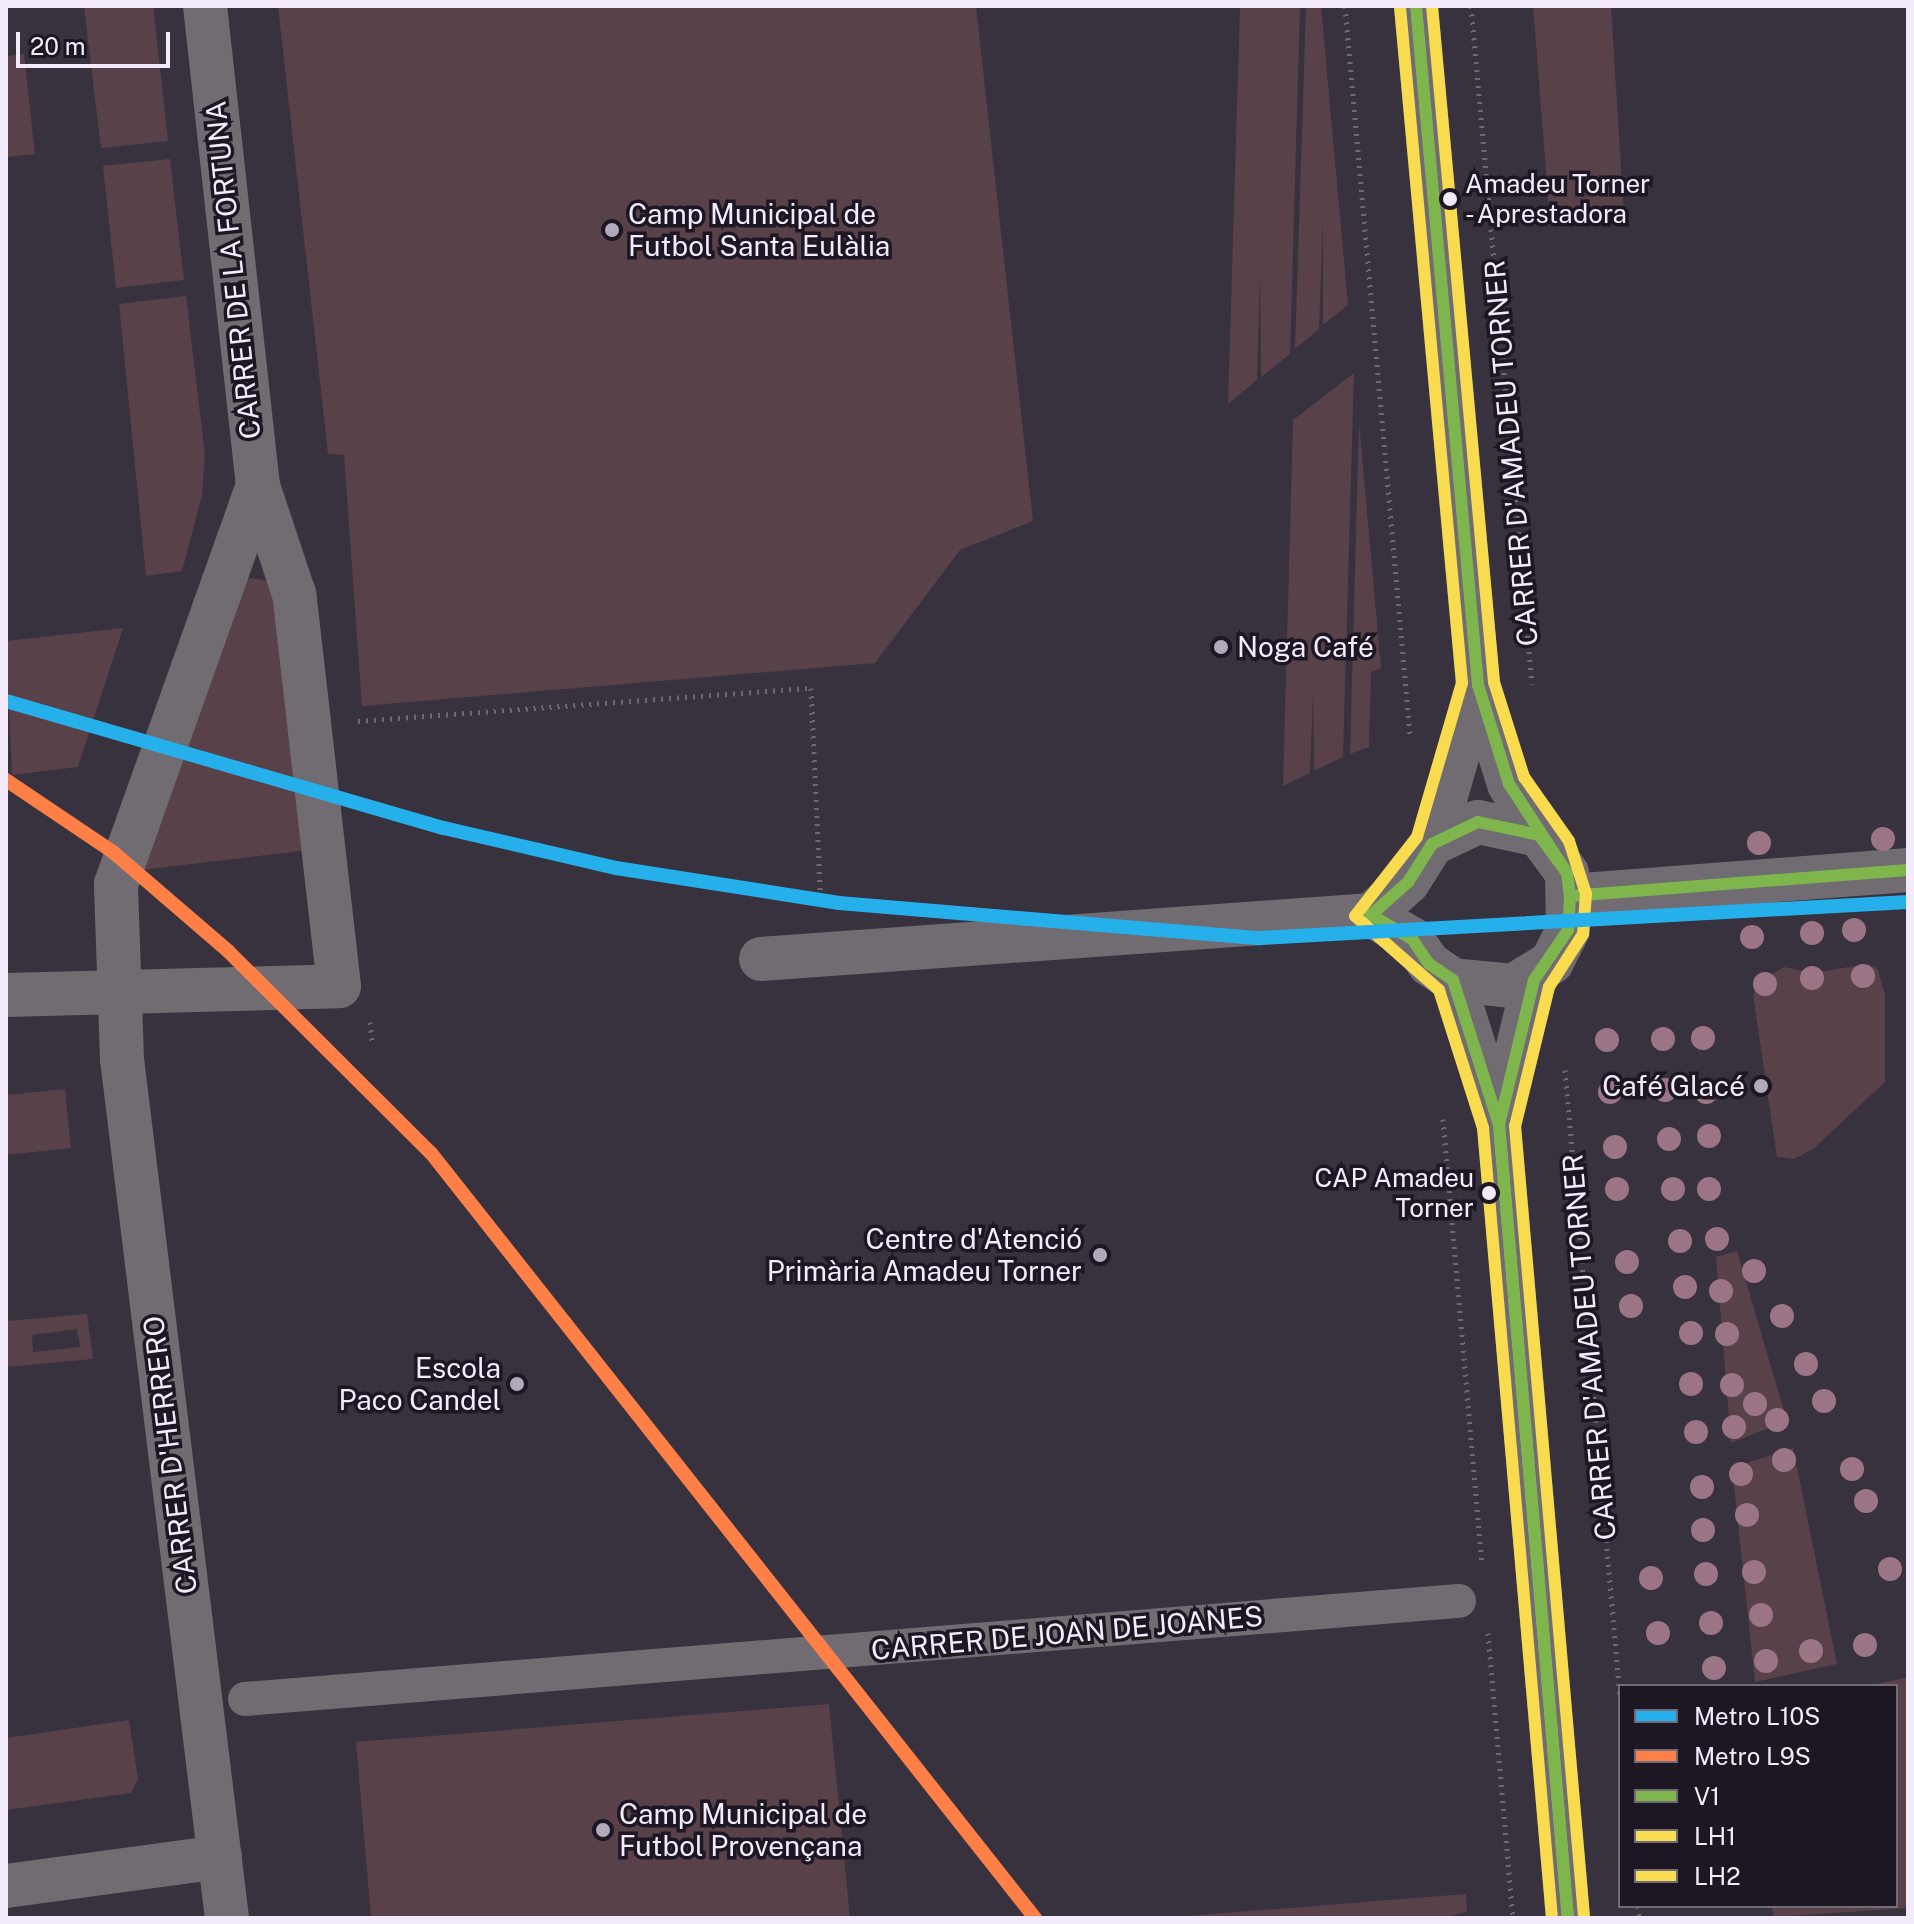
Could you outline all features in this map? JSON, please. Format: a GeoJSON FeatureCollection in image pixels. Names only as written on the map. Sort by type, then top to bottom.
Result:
{"type":"FeatureCollection","features":[{"type":"Feature","properties":{"kind":"street","name":"CARRER DE LA FORTUNA"},"geometry":{"type":"LineString","coordinates":[[205,6],[258,486],[294,594],[339,986],[117,991],[116,884],[258,486]]}},
{"type":"Feature","properties":{"kind":"street","name":"CARRER D'AMADEU TORNER"},"geometry":{"type":"LineString","coordinates":[[1416,6],[1478,685],[1509,784],[1539,835]]}},
{"type":"Feature","properties":{"kind":"street","name":"CARRER D'AMADEU TORNER"},"geometry":{"type":"LineString","coordinates":[[1432,844],[1478,685]]}},
{"type":"Feature","properties":{"kind":"street"},"geometry":{"type":"LineString","coordinates":[[1371,915],[1408,882],[1432,844],[1478,822],[1539,835],[1567,873],[1570,896],[1568,930],[1534,980],[1499,1125]]}},
{"type":"Feature","properties":{"kind":"street"},"geometry":{"type":"LineString","coordinates":[[1570,896],[1908,870]]}},
{"type":"Feature","properties":{"kind":"street"},"geometry":{"type":"LineString","coordinates":[[761,959],[1371,915],[1412,939],[1429,964],[1453,980],[1482,987],[1534,980]]}},
{"type":"Feature","properties":{"kind":"street"},"geometry":{"type":"LineString","coordinates":[[1453,980],[1499,1125],[1568,1918]]}},
{"type":"Feature","properties":{"kind":"street"},"geometry":{"type":"LineString","coordinates":[[6,995],[117,991]]}},
{"type":"Feature","properties":{"kind":"street","name":"CARRER D'HERRERO"},"geometry":{"type":"LineString","coordinates":[[117,991],[227,1918]]}},
{"type":"Feature","properties":{"kind":"street","name":"CARRER DE JOAN DE JOANES"},"geometry":{"type":"LineString","coordinates":[[245,1699],[1473,1608]]}},
{"type":"Feature","properties":{"kind":"street"},"geometry":{"type":"LineString","coordinates":[[6,1886],[220,1857]]}},
{"type":"Feature","properties":{"kind":"path"},"geometry":{"type":"LineString","coordinates":[[1345,6],[1411,738]]}},
{"type":"Feature","properties":{"kind":"path","name":"CARRER D'AMADEU TORNER"},"geometry":{"type":"LineString","coordinates":[[1471,6],[1533,696]]}},
{"type":"Feature","properties":{"kind":"path"},"geometry":{"type":"LineString","coordinates":[[341,723],[811,688],[821,915]]}},
{"type":"Feature","properties":{"kind":"path","name":"CARRER D'AMADEU TORNER"},"geometry":{"type":"LineString","coordinates":[[1564,1057],[1619,1684]]}},
{"type":"Feature","properties":{"kind":"path"},"geometry":{"type":"LineString","coordinates":[[1442,1101],[1483,1567]]}},
{"type":"Feature","properties":{"kind":"path"},"geometry":{"type":"LineString","coordinates":[[1473,1608],[1513,1918]]}},
{"type":"Feature","properties":{"kind":"shaded area"},"geometry":{"type":"Polygon","coordinates":[[[84,6],[153,6],[168,141],[101,148],[84,6]]]}},
{"type":"Feature","properties":{"kind":"shaded area","name":"Camp Municipal de Futbol Santa Eulàlia"},"geometry":{"type":"Polygon","coordinates":[[[278,6],[976,6],[1033,521],[960,550],[875,663],[362,706],[344,455],[328,454],[278,6]]]}},
{"type":"Feature","properties":{"kind":"shaded area"},"geometry":{"type":"Polygon","coordinates":[[[1240,6],[1300,6],[1290,354],[1261,377],[1260,274],[1257,380],[1228,404],[1240,6]]]}},
{"type":"Feature","properties":{"kind":"shaded area"},"geometry":{"type":"Polygon","coordinates":[[[1306,6],[1321,6],[1348,305],[1323,325],[1323,219],[1319,329],[1295,349],[1306,6]]]}},
{"type":"Feature","properties":{"kind":"shaded area"},"geometry":{"type":"Polygon","coordinates":[[[1533,6],[1611,6],[1624,216],[1550,223],[1533,6]]]}},
{"type":"Feature","properties":{"kind":"shaded area"},"geometry":{"type":"Polygon","coordinates":[[[24,54],[35,154],[6,157],[6,56],[24,54]]]}},
{"type":"Feature","properties":{"kind":"shaded area"},"geometry":{"type":"Polygon","coordinates":[[[170,159],[184,280],[116,288],[103,166],[170,159]]]}},
{"type":"Feature","properties":{"kind":"shaded area"},"geometry":{"type":"Polygon","coordinates":[[[186,296],[205,455],[202,495],[182,571],[146,576],[119,304],[186,296]]]}},
{"type":"Feature","properties":{"kind":"shaded area"},"geometry":{"type":"Polygon","coordinates":[[[1354,373],[1343,757],[1314,771],[1313,695],[1310,773],[1283,786],[1293,420],[1354,373]]]}},
{"type":"Feature","properties":{"kind":"shaded area"},"geometry":{"type":"Polygon","coordinates":[[[1359,422],[1381,668],[1371,672],[1369,747],[1350,754],[1359,422]]]}},
{"type":"Feature","properties":{"kind":"shaded area"},"geometry":{"type":"Polygon","coordinates":[[[251,578],[273,582],[309,850],[142,870],[243,582],[251,578]]]}},
{"type":"Feature","properties":{"kind":"shaded area"},"geometry":{"type":"Polygon","coordinates":[[[123,628],[78,767],[12,775],[6,641],[123,628]]]}},
{"type":"Feature","properties":{"kind":"shaded area"},"geometry":{"type":"Polygon","coordinates":[[[1868,964],[1877,968],[1885,994],[1885,1082],[1813,1149],[1794,1159],[1777,1157],[1753,995],[1758,983],[1784,967],[1812,973],[1868,964]]]}},
{"type":"Feature","properties":{"kind":"shaded area"},"geometry":{"type":"Polygon","coordinates":[[[65,1089],[71,1148],[6,1155],[6,1095],[65,1089]]]}},
{"type":"Feature","properties":{"kind":"shaded area"},"geometry":{"type":"Polygon","coordinates":[[[1737,1251],[1787,1421],[1731,1443],[1716,1257],[1737,1251]]]}},
{"type":"Feature","properties":{"kind":"shaded area"},"geometry":{"type":"Polygon","coordinates":[[[87,1314],[93,1359],[6,1367],[6,1321],[87,1314]],[[77,1329],[32,1335],[33,1352],[80,1347],[77,1329]]]}},
{"type":"Feature","properties":{"kind":"shaded area"},"geometry":{"type":"Polygon","coordinates":[[[1793,1448],[1837,1664],[1755,1682],[1732,1468],[1793,1448]]]}},
{"type":"Feature","properties":{"kind":"shaded area"},"geometry":{"type":"Polygon","coordinates":[[[1908,1677],[1908,1908],[1773,1917],[1772,1908],[1898,1908],[1898,1684],[1877,1684],[1908,1677]]]}},
{"type":"Feature","properties":{"kind":"shaded area","name":"Camp Municipal de Futbol Provençana"},"geometry":{"type":"Polygon","coordinates":[[[829,1704],[850,1918],[371,1918],[356,1742],[829,1704]]]}},
{"type":"Feature","properties":{"kind":"shaded area"},"geometry":{"type":"Polygon","coordinates":[[[129,1720],[138,1779],[131,1793],[6,1810],[6,1738],[129,1720]]]}},
{"type":"Feature","properties":{"kind":"shaded area"},"geometry":{"type":"Polygon","coordinates":[[[1466,1894],[1467,1912],[1442,1918],[1162,1918],[1466,1894]]]}},
{"type":"Feature","properties":{"kind":"metro line","name":"L10S"},"geometry":{"type":"LineString","coordinates":[[6,701],[444,828],[616,868],[839,903],[1260,938],[1908,902]]}},
{"type":"Feature","properties":{"kind":"metro line","name":"L9S"},"geometry":{"type":"LineString","coordinates":[[6,780],[113,852],[228,951],[431,1153],[1035,1918]]}},
{"type":"Feature","properties":{"kind":"transit line","name":"V1"},"geometry":{"type":"LineString","coordinates":[[1416,6],[1478,685],[1509,784],[1567,873]]}},
{"type":"Feature","properties":{"kind":"transit line","name":"LH2"},"geometry":{"type":"LineString","coordinates":[[1432,6],[1494,682],[1524,777],[1569,841],[1586,894],[1583,934],[1549,987],[1515,1126],[1584,1917]]}},
{"type":"Feature","properties":{"kind":"transit line","name":"LH1"},"geometry":{"type":"LineString","coordinates":[[1400,7],[1462,683],[1417,837],[1355,916],[1439,990],[1483,1128],[1552,1918]]}},
{"type":"Feature","properties":{"kind":"transit line","name":"V1"},"geometry":{"type":"LineString","coordinates":[[1478,822],[1539,835],[1567,873],[1570,896],[1568,930],[1534,980],[1499,1125],[1453,980],[1429,964],[1412,939],[1371,915],[1408,882],[1432,844],[1478,822]]}},
{"type":"Feature","properties":{"kind":"transit line","name":"V1"},"geometry":{"type":"LineString","coordinates":[[1570,896],[1908,870]]}},
{"type":"Feature","properties":{"kind":"transit line","name":"V1"},"geometry":{"type":"LineString","coordinates":[[1499,1125],[1540,1594],[1568,1918],[1499,1125]]}},
{"type":"Feature","properties":{"kind":"place","name":"Amadeu Torner - Aprestadora"},"geometry":{"type":"Point","coordinates":[1450,199]}},
{"type":"Feature","properties":{"kind":"place","name":"Camp Municipal de Futbol Santa Eulàlia"},"geometry":{"type":"Point","coordinates":[612,230]}},
{"type":"Feature","properties":{"kind":"place","name":"Noga Café"},"geometry":{"type":"Point","coordinates":[1221,647]}},
{"type":"Feature","properties":{"kind":"place","name":"Café Glacé"},"geometry":{"type":"Point","coordinates":[1761,1086]}},
{"type":"Feature","properties":{"kind":"place","name":"CAP Amadeu Torner"},"geometry":{"type":"Point","coordinates":[1489,1193]}},
{"type":"Feature","properties":{"kind":"place","name":"Centre d'Atenció Primària Amadeu Torner"},"geometry":{"type":"Point","coordinates":[1100,1255]}},
{"type":"Feature","properties":{"kind":"place","name":"Escola Paco Candel"},"geometry":{"type":"Point","coordinates":[517,1384]}},
{"type":"Feature","properties":{"kind":"place","name":"Camp Municipal de Futbol Provençana"},"geometry":{"type":"Point","coordinates":[603,1830]}}]}
